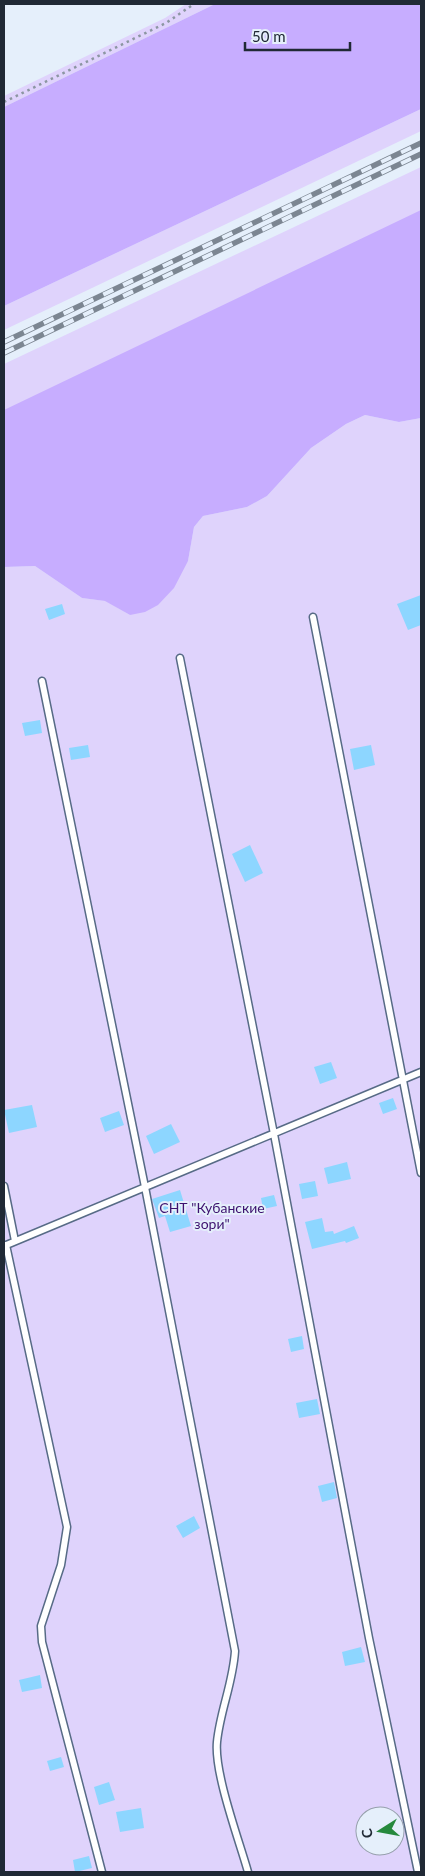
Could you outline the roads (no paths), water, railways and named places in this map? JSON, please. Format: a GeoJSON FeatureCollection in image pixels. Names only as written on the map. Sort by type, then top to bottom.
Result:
{"type":"FeatureCollection","features":[{"type":"Feature","properties":{"kind":"lane"},"geometry":{"type":"LineString","coordinates":[[313,617],[421,1173]]}},
{"type":"Feature","properties":{"kind":"lane"},"geometry":{"type":"LineString","coordinates":[[180,658],[274,1134],[367,1628],[418,1872]]}},
{"type":"Feature","properties":{"kind":"lane"},"geometry":{"type":"LineString","coordinates":[[42,681],[145,1187],[235,1652],[234,1670],[221,1721],[217,1754],[248,1872]]}},
{"type":"Feature","properties":{"kind":"lane"},"geometry":{"type":"LineString","coordinates":[[102,1872],[42,1642],[41,1626],[61,1565],[67,1527],[5,1245],[421,1072]]}},
{"type":"Feature","properties":{"kind":"lane"},"geometry":{"type":"LineString","coordinates":[[4,1186],[15,1241]]}},
{"type":"Feature","properties":{"kind":"railway"},"geometry":{"type":"LineString","coordinates":[[4,342],[421,143]]}},
{"type":"Feature","properties":{"kind":"railway"},"geometry":{"type":"LineString","coordinates":[[4,353],[421,154]]}},
{"type":"Feature","properties":{"kind":"park label","name":"СНТ \"Кубанские зори\""},"geometry":{"type":"Point","coordinates":[212,1216]}}]}
